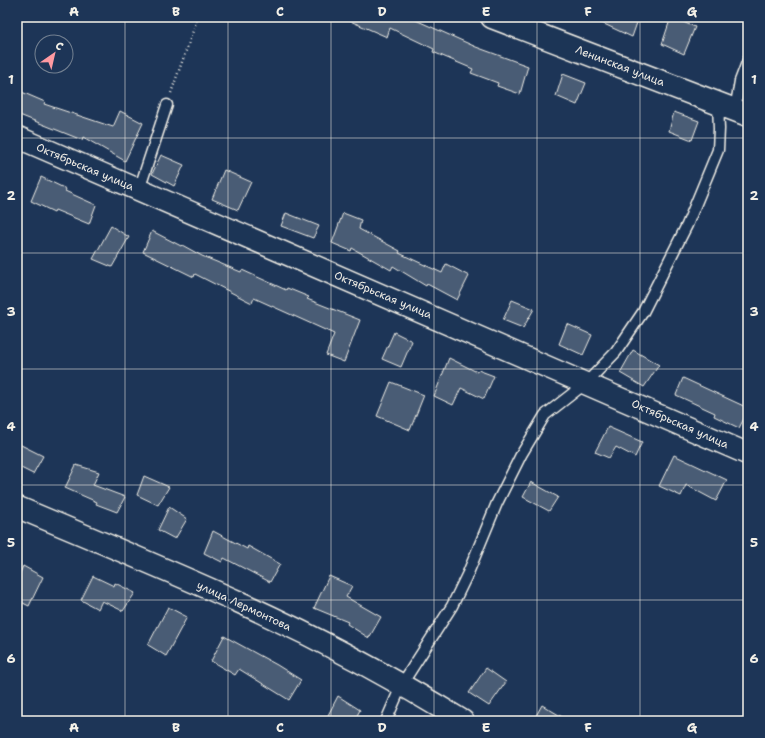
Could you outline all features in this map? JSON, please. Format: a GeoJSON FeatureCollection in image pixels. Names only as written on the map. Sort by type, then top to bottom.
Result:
{"type":"FeatureCollection","features":[{"type":"Feature","properties":{"kind":"street","name":"Ленинская улица"},"geometry":{"type":"LineString","coordinates":[[492,17],[734,110]]}},
{"type":"Feature","properties":{"kind":"street","name":"Октябрьская улица"},"geometry":{"type":"LineString","coordinates":[[17,137],[748,454]]}},
{"type":"Feature","properties":{"kind":"street","name":"улица Лермонтова"},"geometry":{"type":"LineString","coordinates":[[17,506],[240,602],[402,684],[463,721]]}},
{"type":"Feature","properties":{"kind":"lane"},"geometry":{"type":"LineString","coordinates":[[386,721],[402,684],[452,606],[468,573],[497,503],[520,455],[545,415],[586,383],[616,352],[643,312],[687,225],[718,150],[719,129],[734,110],[740,81],[748,60]]}},
{"type":"Feature","properties":{"kind":"lane"},"geometry":{"type":"LineString","coordinates":[[139,190],[167,105]]}},
{"type":"Feature","properties":{"kind":"path"},"geometry":{"type":"LineString","coordinates":[[167,105],[198,17]]}},
{"type":"Feature","properties":{"kind":"building"},"geometry":{"type":"Polygon","coordinates":[[[341,17],[409,17],[476,47],[528,66],[520,94],[497,86],[498,83],[471,73],[473,69],[433,52],[434,49],[390,28],[387,37],[341,17]]]}},
{"type":"Feature","properties":{"kind":"building"},"geometry":{"type":"Polygon","coordinates":[[[589,17],[639,17],[632,37],[589,17]]]}},
{"type":"Feature","properties":{"kind":"building"},"geometry":{"type":"Polygon","coordinates":[[[671,17],[695,27],[684,54],[662,44],[671,17]]]}},
{"type":"Feature","properties":{"kind":"building"},"geometry":{"type":"Polygon","coordinates":[[[563,74],[586,83],[577,105],[556,96],[563,74]]]}},
{"type":"Feature","properties":{"kind":"building"},"geometry":{"type":"Polygon","coordinates":[[[17,90],[45,102],[44,104],[113,127],[120,111],[143,123],[125,161],[83,137],[82,140],[17,114],[17,90]]]}},
{"type":"Feature","properties":{"kind":"building"},"geometry":{"type":"Polygon","coordinates":[[[674,112],[699,121],[692,140],[669,131],[674,112]]]}},
{"type":"Feature","properties":{"kind":"building"},"geometry":{"type":"Polygon","coordinates":[[[161,155],[184,165],[174,186],[152,174],[161,155]]]}},
{"type":"Feature","properties":{"kind":"building"},"geometry":{"type":"Polygon","coordinates":[[[224,170],[251,182],[238,210],[212,199],[224,170]]]}},
{"type":"Feature","properties":{"kind":"building"},"geometry":{"type":"Polygon","coordinates":[[[41,177],[66,189],[65,191],[96,205],[89,224],[55,210],[54,212],[31,201],[41,177]]]}},
{"type":"Feature","properties":{"kind":"building"},"geometry":{"type":"Polygon","coordinates":[[[286,213],[319,226],[313,238],[281,226],[286,213]]]}},
{"type":"Feature","properties":{"kind":"building"},"geometry":{"type":"Polygon","coordinates":[[[343,213],[361,220],[359,229],[400,251],[399,253],[442,273],[446,264],[469,276],[457,300],[427,284],[426,286],[393,266],[391,270],[352,248],[351,251],[332,243],[343,213]]]}},
{"type":"Feature","properties":{"kind":"building"},"geometry":{"type":"Polygon","coordinates":[[[111,226],[129,237],[112,267],[93,259],[111,226]]]}},
{"type":"Feature","properties":{"kind":"building"},"geometry":{"type":"Polygon","coordinates":[[[152,231],[202,256],[241,272],[242,270],[286,290],[287,288],[309,297],[307,299],[360,320],[344,362],[326,355],[334,334],[254,298],[252,303],[195,274],[194,277],[143,252],[152,231]]]}},
{"type":"Feature","properties":{"kind":"building"},"geometry":{"type":"Polygon","coordinates":[[[512,300],[534,309],[523,328],[503,320],[512,300]]]}},
{"type":"Feature","properties":{"kind":"building"},"geometry":{"type":"Polygon","coordinates":[[[567,324],[592,335],[583,355],[559,344],[567,324]]]}},
{"type":"Feature","properties":{"kind":"building"},"geometry":{"type":"Polygon","coordinates":[[[394,332],[412,341],[401,367],[382,359],[394,332]]]}},
{"type":"Feature","properties":{"kind":"building"},"geometry":{"type":"Polygon","coordinates":[[[633,350],[659,365],[644,387],[620,373],[633,350]]]}},
{"type":"Feature","properties":{"kind":"building"},"geometry":{"type":"Polygon","coordinates":[[[449,358],[477,372],[478,370],[494,376],[484,399],[461,388],[453,405],[434,396],[449,358]]]}},
{"type":"Feature","properties":{"kind":"building"},"geometry":{"type":"Polygon","coordinates":[[[683,378],[748,408],[748,411],[739,428],[714,416],[715,413],[676,395],[683,378]]]}},
{"type":"Feature","properties":{"kind":"building"},"geometry":{"type":"Polygon","coordinates":[[[391,382],[424,395],[410,430],[377,416],[391,382]]]}},
{"type":"Feature","properties":{"kind":"building"},"geometry":{"type":"Polygon","coordinates":[[[608,427],[642,442],[635,457],[616,447],[609,458],[595,452],[608,427]]]}},
{"type":"Feature","properties":{"kind":"building"},"geometry":{"type":"Polygon","coordinates":[[[17,443],[43,456],[33,474],[17,466],[17,443]]]}},
{"type":"Feature","properties":{"kind":"building"},"geometry":{"type":"Polygon","coordinates":[[[674,455],[727,480],[716,501],[686,485],[681,496],[659,486],[674,455]]]}},
{"type":"Feature","properties":{"kind":"building"},"geometry":{"type":"Polygon","coordinates":[[[76,465],[99,472],[93,485],[125,497],[117,512],[96,504],[97,502],[65,488],[76,465]]]}},
{"type":"Feature","properties":{"kind":"building"},"geometry":{"type":"Polygon","coordinates":[[[144,476],[169,487],[158,505],[137,495],[144,476]]]}},
{"type":"Feature","properties":{"kind":"building"},"geometry":{"type":"Polygon","coordinates":[[[531,482],[558,497],[549,511],[523,497],[531,482]]]}},
{"type":"Feature","properties":{"kind":"building"},"geometry":{"type":"Polygon","coordinates":[[[169,507],[187,519],[175,539],[158,530],[169,507]]]}},
{"type":"Feature","properties":{"kind":"building"},"geometry":{"type":"Polygon","coordinates":[[[213,531],[247,549],[248,546],[280,564],[270,582],[224,558],[222,562],[204,553],[213,531]]]}},
{"type":"Feature","properties":{"kind":"building"},"geometry":{"type":"Polygon","coordinates":[[[23,566],[43,577],[29,606],[17,600],[17,580],[23,566]]]}},
{"type":"Feature","properties":{"kind":"building"},"geometry":{"type":"Polygon","coordinates":[[[93,576],[114,586],[115,583],[135,593],[123,611],[102,601],[98,609],[81,600],[93,576]]]}},
{"type":"Feature","properties":{"kind":"building"},"geometry":{"type":"Polygon","coordinates":[[[329,576],[352,586],[346,597],[381,617],[369,638],[347,624],[348,622],[314,608],[329,576]]]}},
{"type":"Feature","properties":{"kind":"building"},"geometry":{"type":"Polygon","coordinates":[[[168,607],[187,617],[166,656],[148,645],[168,607]]]}},
{"type":"Feature","properties":{"kind":"building"},"geometry":{"type":"Polygon","coordinates":[[[224,636],[301,680],[289,700],[239,669],[235,675],[211,661],[224,636]]]}},
{"type":"Feature","properties":{"kind":"building"},"geometry":{"type":"Polygon","coordinates":[[[486,668],[506,682],[489,706],[469,693],[486,668]]]}},
{"type":"Feature","properties":{"kind":"building"},"geometry":{"type":"Polygon","coordinates":[[[338,696],[360,710],[354,721],[325,721],[338,696]]]}},
{"type":"Feature","properties":{"kind":"building"},"geometry":{"type":"Polygon","coordinates":[[[542,705],[569,721],[533,721],[542,705]]]}}]}
